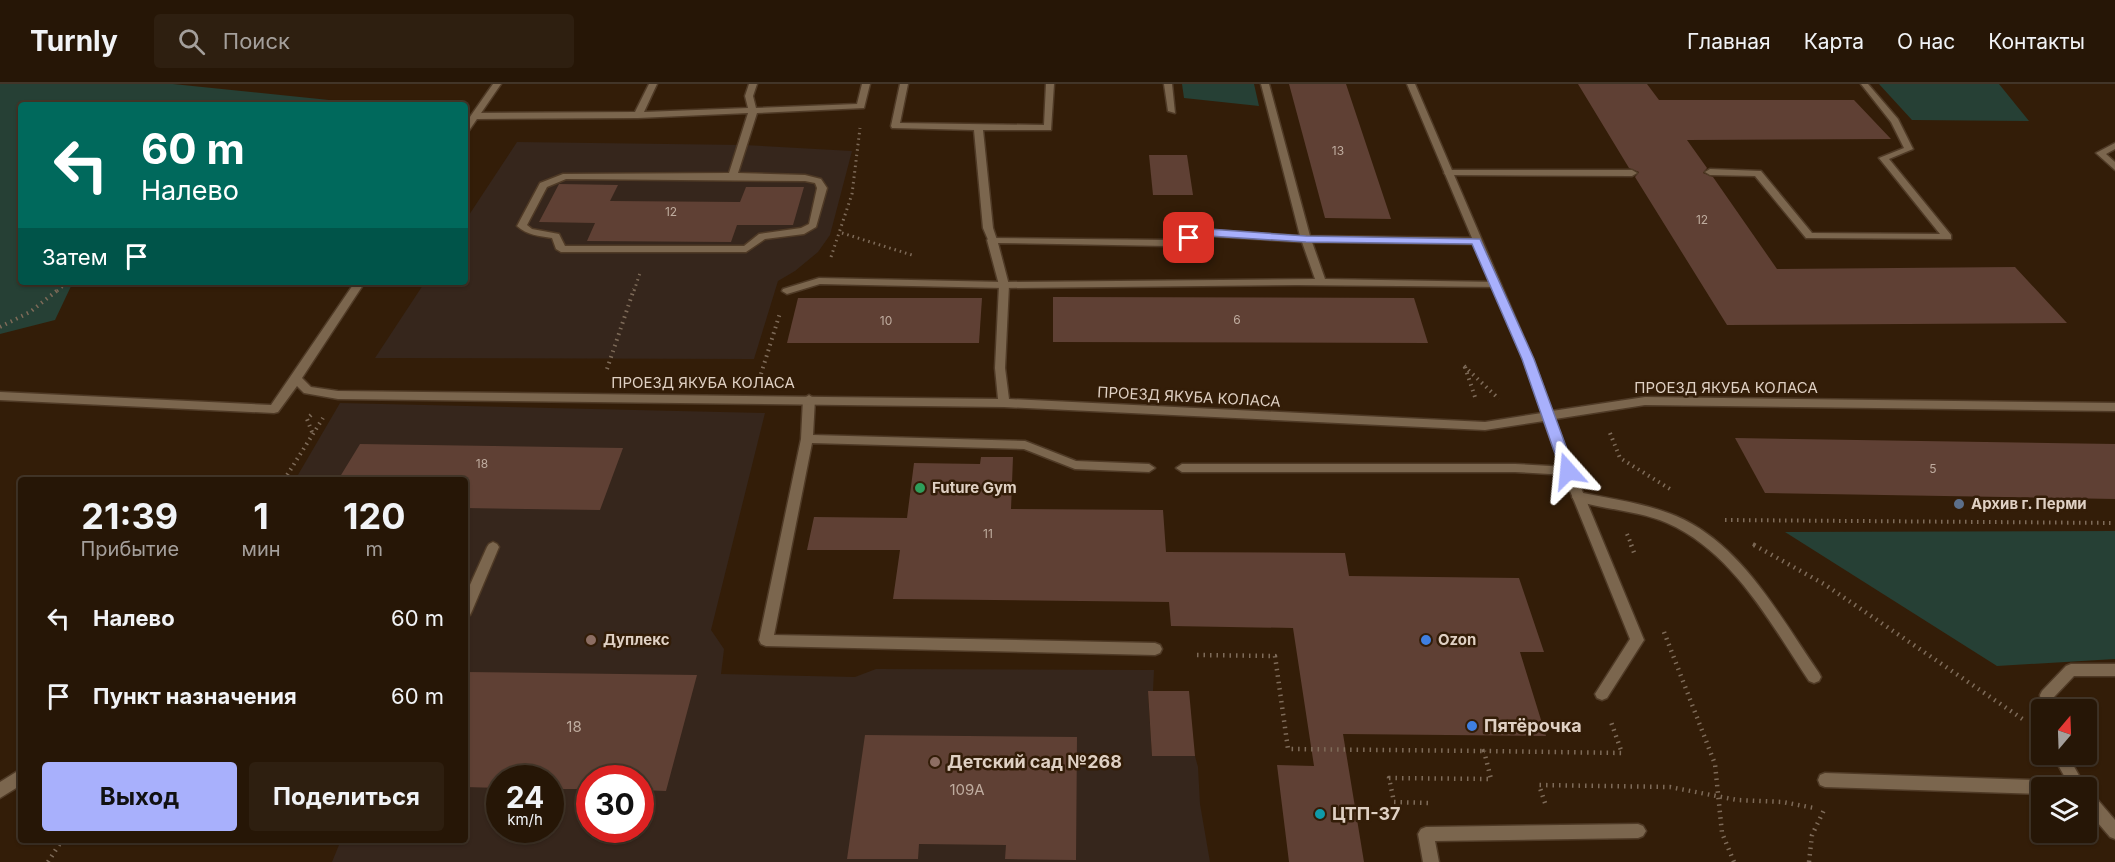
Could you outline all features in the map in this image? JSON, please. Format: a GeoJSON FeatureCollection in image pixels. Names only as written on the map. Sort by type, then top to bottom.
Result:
{"type":"FeatureCollection","features":[{"type":"Feature","properties":{"kind":"street"},"geometry":{"type":"LineString","coordinates":[[468,126],[497,84]]}},
{"type":"Feature","properties":{"kind":"street"},"geometry":{"type":"LineString","coordinates":[[638,115],[653,84]]}},
{"type":"Feature","properties":{"kind":"street"},"geometry":{"type":"LineString","coordinates":[[734,176],[753,111],[749,96],[753,84]]}},
{"type":"Feature","properties":{"kind":"street"},"geometry":{"type":"LineString","coordinates":[[475,116],[638,115],[861,106],[866,84]]}},
{"type":"Feature","properties":{"kind":"street"},"geometry":{"type":"LineString","coordinates":[[904,84],[895,126],[978,129],[1048,128],[1050,84]]}},
{"type":"Feature","properties":{"kind":"street"},"geometry":{"type":"LineString","coordinates":[[1168,84],[1172,111]]}},
{"type":"Feature","properties":{"kind":"street"},"geometry":{"type":"LineString","coordinates":[[1265,84],[1306,239],[1321,283]]}},
{"type":"Feature","properties":{"kind":"street"},"geometry":{"type":"LineString","coordinates":[[1411,84],[1549,415],[1578,497],[1637,640],[1602,694]]}},
{"type":"Feature","properties":{"kind":"street"},"geometry":{"type":"LineString","coordinates":[[1710,172],[1758,173],[1809,236],[1948,237],[1883,158],[1909,150],[1895,121],[1864,85]]}},
{"type":"Feature","properties":{"kind":"street"},"geometry":{"type":"LineString","coordinates":[[978,129],[988,228],[1004,285],[1000,368],[1004,403]]}},
{"type":"Feature","properties":{"kind":"street"},"geometry":{"type":"LineString","coordinates":[[2115,146],[2100,153],[2115,167]]}},
{"type":"Feature","properties":{"kind":"street"},"geometry":{"type":"LineString","coordinates":[[1449,173],[1632,173]]}},
{"type":"Feature","properties":{"kind":"street"},"geometry":{"type":"LineString","coordinates":[[566,176],[734,176],[805,178],[818,181],[822,188],[813,225],[804,231],[762,236],[746,249],[561,249],[556,236],[529,231],[522,226],[543,185],[566,176]]}},
{"type":"Feature","properties":{"kind":"street"},"geometry":{"type":"LineString","coordinates":[[992,240],[1168,243],[1209,233],[1306,239],[1476,241]]}},
{"type":"Feature","properties":{"kind":"street"},"geometry":{"type":"LineString","coordinates":[[787,291],[819,281],[1004,285],[1321,283],[1496,285]]}},
{"type":"Feature","properties":{"kind":"street"},"geometry":{"type":"LineString","coordinates":[[0,396],[274,409],[358,285]]}},
{"type":"Feature","properties":{"kind":"street","name":"ПРОЕЗД ЯКУБА КОЛАСА"},"geometry":{"type":"LineString","coordinates":[[296,379],[308,390],[338,394],[1004,403],[1485,426],[1645,401],[2115,407]]}},
{"type":"Feature","properties":{"kind":"street"},"geometry":{"type":"LineString","coordinates":[[809,399],[807,440],[766,640],[1155,649]]}},
{"type":"Feature","properties":{"kind":"street"},"geometry":{"type":"LineString","coordinates":[[807,440],[1025,445],[1075,465],[1149,468]]}},
{"type":"Feature","properties":{"kind":"street"},"geometry":{"type":"LineString","coordinates":[[1182,468],[1515,468],[1568,471]]}},
{"type":"Feature","properties":{"kind":"street"},"geometry":{"type":"LineString","coordinates":[[1578,497],[1639,510],[1683,526],[1722,554],[1744,578],[1814,677]]}},
{"type":"Feature","properties":{"kind":"street"},"geometry":{"type":"LineString","coordinates":[[468,604],[494,547]]}},
{"type":"Feature","properties":{"kind":"street"},"geometry":{"type":"LineString","coordinates":[[2047,699],[2047,696],[2071,670],[2115,670]]}},
{"type":"Feature","properties":{"kind":"street"},"geometry":{"type":"LineString","coordinates":[[0,791],[18,778]]}},
{"type":"Feature","properties":{"kind":"street"},"geometry":{"type":"LineString","coordinates":[[1825,780],[2031,787]]}},
{"type":"Feature","properties":{"kind":"street"},"geometry":{"type":"LineString","coordinates":[[2097,810],[2115,832]]}},
{"type":"Feature","properties":{"kind":"street"},"geometry":{"type":"LineString","coordinates":[[1431,862],[1426,834],[1638,831]]}},
{"type":"Feature","properties":{"kind":"path"},"geometry":{"type":"LineString","coordinates":[[607,369],[648,249]]}},
{"type":"Feature","properties":{"kind":"path"},"geometry":{"type":"LineString","coordinates":[[0,327],[30,312],[64,285]]}},
{"type":"Feature","properties":{"kind":"path"},"geometry":{"type":"LineString","coordinates":[[755,398],[787,291]]}},
{"type":"Feature","properties":{"kind":"path"},"geometry":{"type":"LineString","coordinates":[[1485,426],[1464,366],[1521,420]]}},
{"type":"Feature","properties":{"kind":"path"},"geometry":{"type":"LineString","coordinates":[[1606,426],[1620,458],[1676,494]]}},
{"type":"Feature","properties":{"kind":"path"},"geometry":{"type":"LineString","coordinates":[[285,477],[313,432]]}},
{"type":"Feature","properties":{"kind":"path"},"geometry":{"type":"LineString","coordinates":[[1683,526],[1710,520],[2115,523]]}},
{"type":"Feature","properties":{"kind":"path"},"geometry":{"type":"LineString","coordinates":[[1752,543],[1824,584],[2031,724]]}},
{"type":"Feature","properties":{"kind":"path"},"geometry":{"type":"LineString","coordinates":[[1673,655],[1715,764],[1722,833],[1734,862]]}},
{"type":"Feature","properties":{"kind":"path"},"geometry":{"type":"LineString","coordinates":[[1197,656],[1275,656],[1288,748],[1622,753],[1602,694]]}},
{"type":"Feature","properties":{"kind":"path"},"geometry":{"type":"LineString","coordinates":[[1440,803],[1394,802],[1389,778],[1491,779],[1484,751]]}},
{"type":"Feature","properties":{"kind":"path"},"geometry":{"type":"LineString","coordinates":[[1534,804],[1546,804],[1539,785],[1670,787],[1737,800],[1783,802],[1835,810]]}},
{"type":"Feature","properties":{"kind":"path"},"geometry":{"type":"LineString","coordinates":[[1809,862],[1809,842],[1816,820],[1824,810]]}},
{"type":"Feature","properties":{"kind":"path"},"geometry":{"type":"LineString","coordinates":[[48,862],[60,843]]}},
{"type":"Feature","properties":{"kind":"shaded area"},"geometry":{"type":"Polygon","coordinates":[[[517,142],[744,145],[852,151],[830,235],[818,252],[795,271],[778,281],[754,359],[375,358],[423,285],[468,285],[468,216],[517,142]]]}},
{"type":"Feature","properties":{"kind":"shaded area"},"geometry":{"type":"Polygon","coordinates":[[[340,403],[765,413],[711,630],[724,649],[721,674],[855,677],[876,669],[1154,670],[1153,691],[1148,691],[1152,756],[1195,756],[1210,862],[332,862],[340,843],[468,843],[468,477],[297,477],[340,403]]]}},
{"type":"Feature","properties":{"kind":"green space"},"geometry":{"type":"Polygon","coordinates":[[[0,84],[173,84],[329,100],[18,102],[18,285],[72,285],[55,320],[0,334],[0,84]]]}},
{"type":"Feature","properties":{"kind":"green space"},"geometry":{"type":"Polygon","coordinates":[[[1182,84],[1254,84],[1259,106],[1184,98],[1182,84]]]}},
{"type":"Feature","properties":{"kind":"green space"},"geometry":{"type":"Polygon","coordinates":[[[1879,84],[1999,84],[2029,121],[1912,120],[1879,84]]]}},
{"type":"Feature","properties":{"kind":"green space"},"geometry":{"type":"Polygon","coordinates":[[[2115,531],[2115,659],[1997,666],[1785,532],[2115,531]]]}},
{"type":"Feature","properties":{"kind":"building"},"geometry":{"type":"Polygon","coordinates":[[[1289,84],[1346,84],[1391,219],[1325,218],[1289,84]]]}},
{"type":"Feature","properties":{"kind":"building"},"geometry":{"type":"Polygon","coordinates":[[[1578,84],[1647,84],[1659,100],[1854,100],[1891,139],[1687,140],[1707,168],[1703,173],[1713,177],[1777,269],[2015,267],[2067,323],[1727,325],[1635,177],[1639,172],[1629,168],[1578,84]]]}},
{"type":"Feature","properties":{"kind":"building"},"geometry":{"type":"Polygon","coordinates":[[[1149,155],[1187,155],[1193,195],[1153,195],[1149,155]]]}},
{"type":"Feature","properties":{"kind":"building"},"geometry":{"type":"Polygon","coordinates":[[[559,184],[618,185],[610,201],[740,202],[746,187],[804,187],[793,225],[737,225],[731,242],[587,241],[595,223],[539,222],[559,184]]]}},
{"type":"Feature","properties":{"kind":"building"},"geometry":{"type":"Polygon","coordinates":[[[1053,297],[1414,298],[1428,343],[1053,342],[1053,297]]]}},
{"type":"Feature","properties":{"kind":"building"},"geometry":{"type":"Polygon","coordinates":[[[798,298],[982,298],[979,343],[787,343],[798,298]]]}},
{"type":"Feature","properties":{"kind":"building"},"geometry":{"type":"Polygon","coordinates":[[[1735,438],[2115,444],[2115,499],[1765,493],[1735,438]]]}},
{"type":"Feature","properties":{"kind":"building"},"geometry":{"type":"Polygon","coordinates":[[[360,444],[623,448],[600,510],[468,508],[468,477],[340,477],[360,444]]]}},
{"type":"Feature","properties":{"kind":"building"},"geometry":{"type":"Polygon","coordinates":[[[981,457],[1013,457],[1011,509],[1163,510],[1166,552],[1345,553],[1349,576],[1519,578],[1544,652],[1520,652],[1546,736],[1343,734],[1364,862],[1289,862],[1277,765],[1314,766],[1293,628],[1171,626],[1169,602],[893,599],[900,550],[807,550],[814,517],[907,518],[914,463],[980,464],[981,457]]]}},
{"type":"Feature","properties":{"kind":"building"},"geometry":{"type":"Polygon","coordinates":[[[468,672],[697,675],[666,791],[654,791],[654,765],[576,765],[576,789],[564,789],[564,765],[486,765],[486,788],[468,787],[468,672]]]}},
{"type":"Feature","properties":{"kind":"building"},"geometry":{"type":"Polygon","coordinates":[[[1148,691],[1189,691],[1195,756],[1152,756],[1148,691]]]}},
{"type":"Feature","properties":{"kind":"building"},"geometry":{"type":"Polygon","coordinates":[[[865,735],[1077,737],[1076,860],[1005,859],[1006,845],[919,844],[918,859],[847,859],[865,735]]]}},
{"type":"Feature","properties":{"kind":"place","name":"Future Gym"},"geometry":{"type":"Point","coordinates":[920,488]}},
{"type":"Feature","properties":{"kind":"place","name":"Архив г. Перми"},"geometry":{"type":"Point","coordinates":[1959,504]}},
{"type":"Feature","properties":{"kind":"place","name":"Дуплекс"},"geometry":{"type":"Point","coordinates":[591,640]}},
{"type":"Feature","properties":{"kind":"place","name":"Ozon"},"geometry":{"type":"Point","coordinates":[1426,640]}},
{"type":"Feature","properties":{"kind":"place","name":"Пятёрочка"},"geometry":{"type":"Point","coordinates":[1472,726]}},
{"type":"Feature","properties":{"kind":"place","name":"Детский сад №268"},"geometry":{"type":"Point","coordinates":[935,762]}},
{"type":"Feature","properties":{"kind":"place","name":"ЦТП-37"},"geometry":{"type":"Point","coordinates":[1320,814]}},
{"type":"Feature","properties":{"kind":"route"},"geometry":{"type":"LineString","coordinates":[[1189,238],[1209,233],[1306,239],[1476,241],[1528,359],[1568,471]]}}]}
